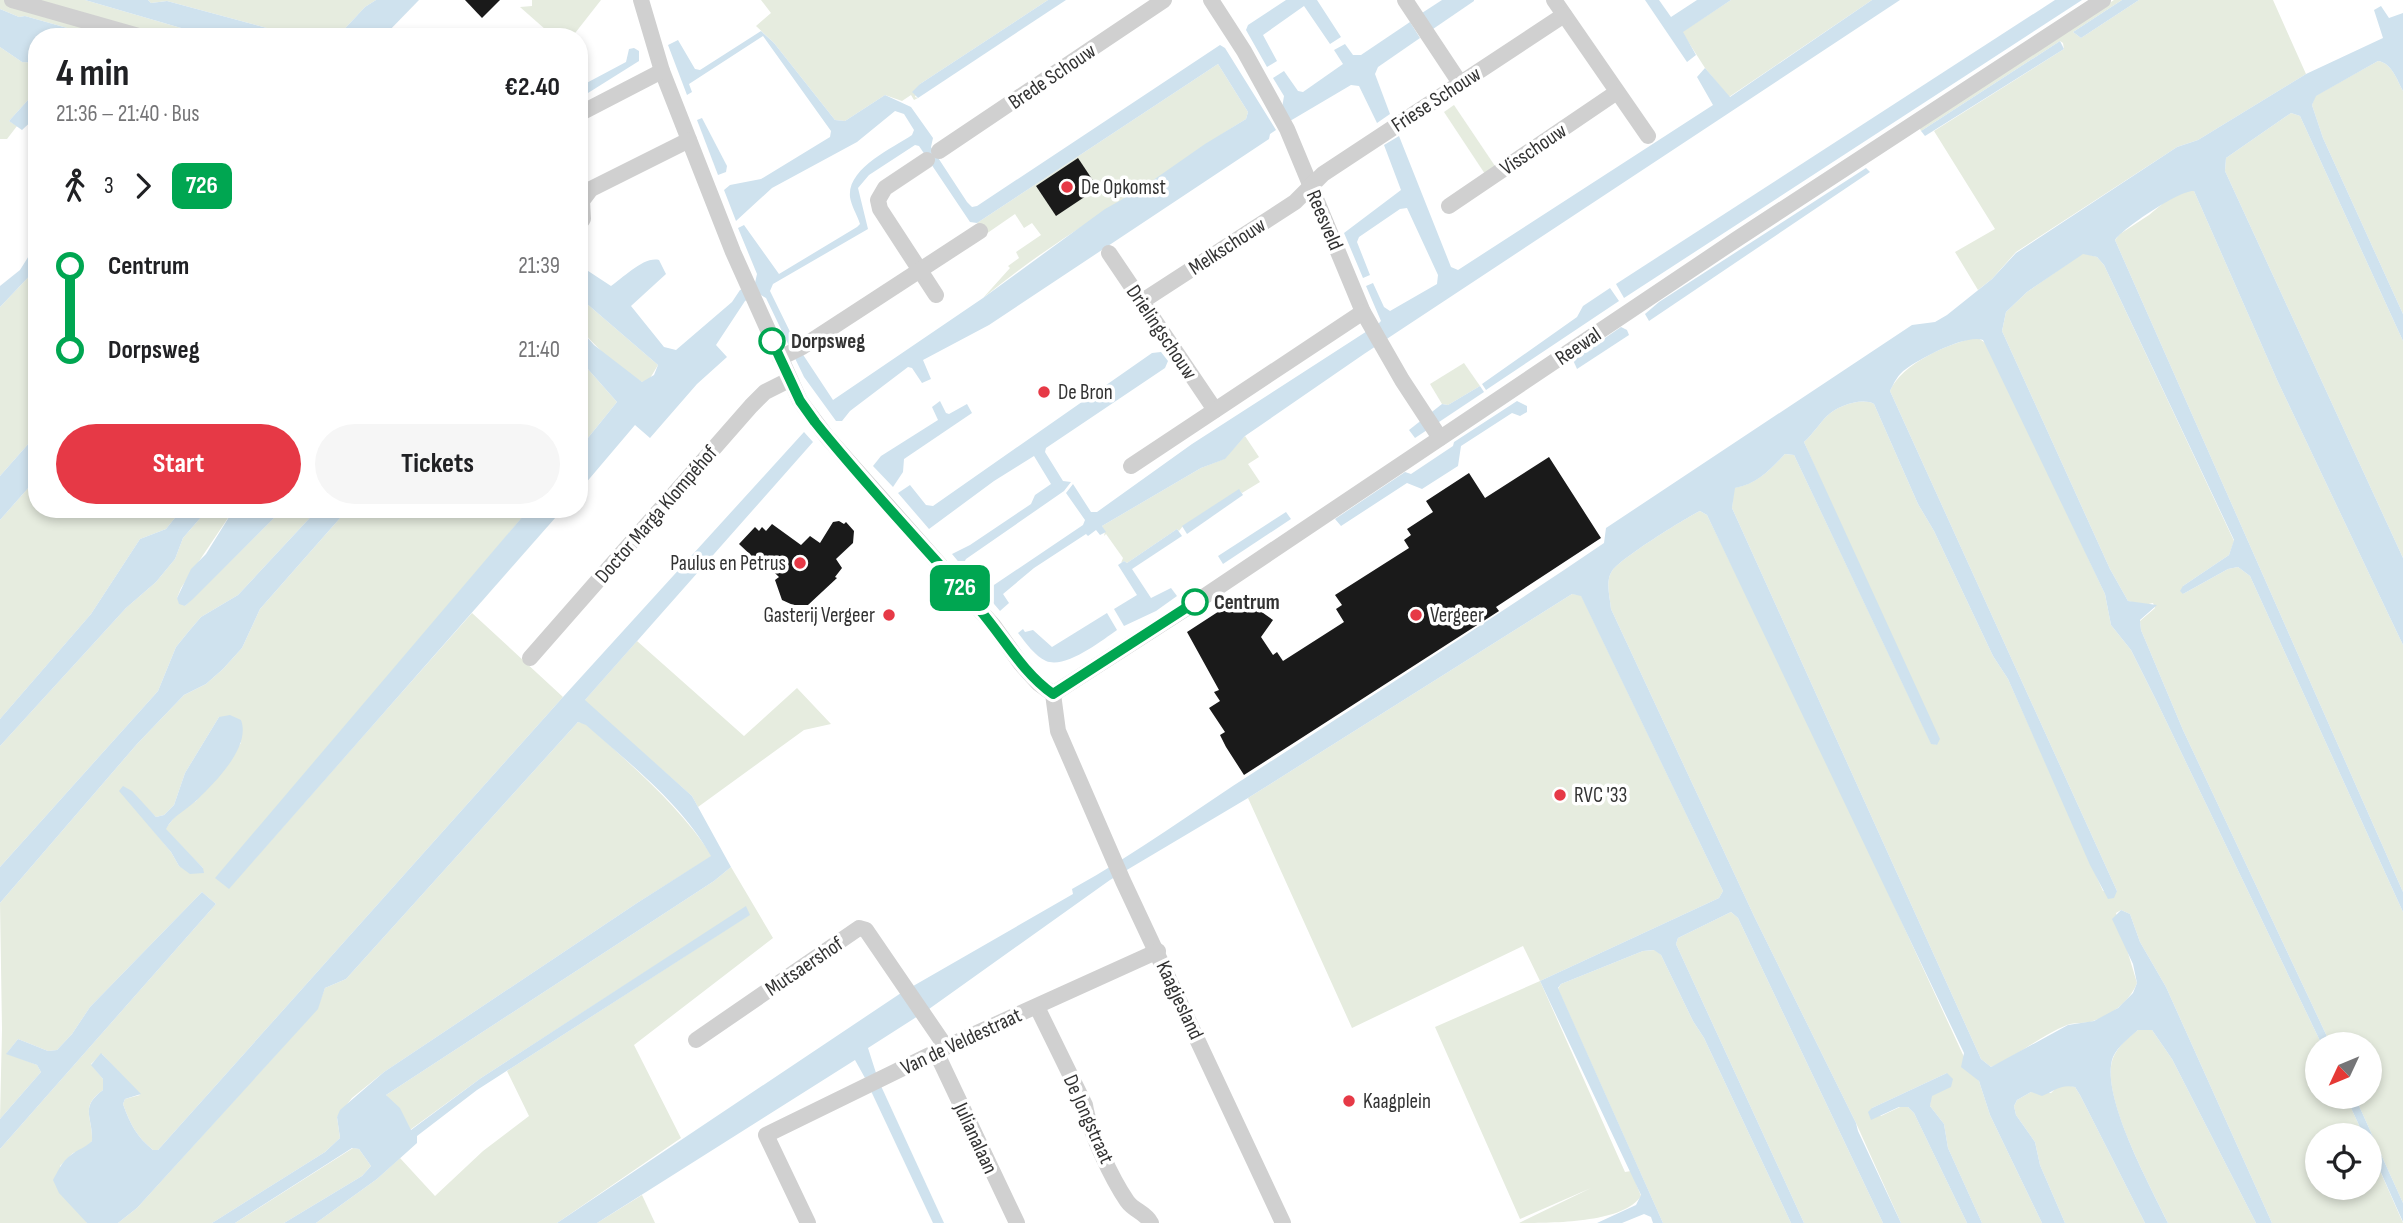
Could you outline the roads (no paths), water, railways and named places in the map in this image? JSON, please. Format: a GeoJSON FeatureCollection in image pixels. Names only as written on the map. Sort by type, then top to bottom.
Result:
{"type":"FeatureCollection","features":[{"type":"Feature","properties":{"kind":"street"},"geometry":{"type":"LineString","coordinates":[[12,0],[110,28]]}},
{"type":"Feature","properties":{"kind":"street"},"geometry":{"type":"LineString","coordinates":[[641,0],[662,71],[733,252],[756,302],[790,353],[789,380],[800,401],[827,437],[993,625],[1029,674],[1053,694]]}},
{"type":"Feature","properties":{"kind":"street","name":"Brede Schouw"},"geometry":{"type":"LineString","coordinates":[[919,268],[880,209],[878,200],[886,188],[1164,0]]}},
{"type":"Feature","properties":{"kind":"street","name":"Reesveld"},"geometry":{"type":"LineString","coordinates":[[1211,0],[1287,129],[1366,317],[1384,351],[1437,433]]}},
{"type":"Feature","properties":{"kind":"street"},"geometry":{"type":"LineString","coordinates":[[1405,0],[1460,83]]}},
{"type":"Feature","properties":{"kind":"street"},"geometry":{"type":"LineString","coordinates":[[1554,0],[1648,136]]}},
{"type":"Feature","properties":{"kind":"street","name":"Reewal"},"geometry":{"type":"LineString","coordinates":[[1053,694],[1437,433],[2103,0]]}},
{"type":"Feature","properties":{"kind":"street","name":"Friese Schouw"},"geometry":{"type":"LineString","coordinates":[[1311,188],[1323,174],[1564,15]]}},
{"type":"Feature","properties":{"kind":"street"},"geometry":{"type":"LineString","coordinates":[[588,109],[662,71]]}},
{"type":"Feature","properties":{"kind":"street","name":"Visschouw"},"geometry":{"type":"LineString","coordinates":[[1449,206],[1617,92]]}},
{"type":"Feature","properties":{"kind":"street"},"geometry":{"type":"LineString","coordinates":[[588,193],[591,189],[689,140]]}},
{"type":"Feature","properties":{"kind":"street","name":"Melkschouw"},"geometry":{"type":"LineString","coordinates":[[1142,302],[1295,202],[1311,188]]}},
{"type":"Feature","properties":{"kind":"street"},"geometry":{"type":"LineString","coordinates":[[790,353],[980,231]]}},
{"type":"Feature","properties":{"kind":"street","name":"Drielingschouw"},"geometry":{"type":"LineString","coordinates":[[1110,253],[1215,410]]}},
{"type":"Feature","properties":{"kind":"street"},"geometry":{"type":"LineString","coordinates":[[919,268],[936,295]]}},
{"type":"Feature","properties":{"kind":"street"},"geometry":{"type":"LineString","coordinates":[[1131,466],[1215,410],[1366,317]]}},
{"type":"Feature","properties":{"kind":"street","name":"Doctor Marga Klompéhof"},"geometry":{"type":"LineString","coordinates":[[530,658],[751,406],[765,392],[789,380]]}},
{"type":"Feature","properties":{"kind":"street","name":"Kaagjesland"},"geometry":{"type":"LineString","coordinates":[[1053,694],[1058,731],[1123,881],[1283,1223]]}},
{"type":"Feature","properties":{"kind":"street","name":"Mutsaershof"},"geometry":{"type":"LineString","coordinates":[[696,1040],[859,928],[866,930],[923,1010],[941,1050]]}},
{"type":"Feature","properties":{"kind":"street","name":"Van de Veldestraat"},"geometry":{"type":"LineString","coordinates":[[808,1223],[766,1135],[941,1050],[1157,951]]}},
{"type":"Feature","properties":{"kind":"street","name":"De Jongstraat"},"geometry":{"type":"LineString","coordinates":[[1038,1007],[1085,1105],[1087,1122],[1128,1204],[1147,1215],[1151,1223]]}},
{"type":"Feature","properties":{"kind":"street","name":"Julianalaan"},"geometry":{"type":"LineString","coordinates":[[941,1050],[1017,1223]]}},
{"type":"Feature","properties":{"kind":"water"},"geometry":{"type":"Polygon","coordinates":[[[85,0],[148,0],[151,3],[167,1],[267,28],[181,28],[85,0]]]}},
{"type":"Feature","properties":{"kind":"water"},"geometry":{"type":"Polygon","coordinates":[[[376,0],[419,0],[392,28],[345,28],[365,7],[376,0]]]}},
{"type":"Feature","properties":{"kind":"water"},"geometry":{"type":"Polygon","coordinates":[[[1048,0],[1066,0],[918,98],[912,92],[920,84],[1048,0]]]}},
{"type":"Feature","properties":{"kind":"water"},"geometry":{"type":"Polygon","coordinates":[[[1286,0],[1317,0],[1341,37],[1330,44],[1304,6],[1263,35],[1277,61],[1267,67],[1246,30],[1248,25],[1286,0]]]}},
{"type":"Feature","properties":{"kind":"water"},"geometry":{"type":"Polygon","coordinates":[[[1442,0],[1474,1],[1433,29],[1422,13],[1442,0]]]}},
{"type":"Feature","properties":{"kind":"water"},"geometry":{"type":"Polygon","coordinates":[[[1645,0],[1659,0],[1671,17],[1697,0],[1731,0],[1683,32],[1696,55],[1687,62],[1645,0]]]}},
{"type":"Feature","properties":{"kind":"water"},"geometry":{"type":"Polygon","coordinates":[[[1872,0],[1900,0],[1364,354],[1245,436],[1225,459],[1201,468],[1102,526],[1106,532],[1100,535],[1096,530],[1088,536],[1086,534],[1034,568],[1003,594],[1009,603],[1000,611],[967,572],[970,569],[988,589],[1083,525],[1085,520],[1066,493],[1073,484],[1091,512],[1097,512],[1192,444],[1378,324],[1381,321],[1366,286],[1373,283],[1384,307],[1390,311],[1437,284],[1438,275],[1407,208],[1400,209],[1359,237],[1357,242],[1370,275],[1363,278],[1344,233],[1401,190],[1384,145],[1399,136],[1451,267],[1458,270],[1713,105],[1697,77],[1705,68],[1730,97],[1872,0]]]}},
{"type":"Feature","properties":{"kind":"water"},"geometry":{"type":"Polygon","coordinates":[[[2055,0],[2082,0],[1624,298],[1616,284],[2055,0]]]}},
{"type":"Feature","properties":{"kind":"water"},"geometry":{"type":"Polygon","coordinates":[[[2122,0],[2139,0],[2081,38],[2073,32],[2122,0]]]}},
{"type":"Feature","properties":{"kind":"water"},"geometry":{"type":"Polygon","coordinates":[[[2381,6],[2389,18],[2403,13],[2403,91],[2390,68],[2378,61],[2316,96],[2312,105],[2323,138],[2403,314],[2403,341],[2300,116],[2291,113],[2226,158],[2225,171],[2403,558],[2403,645],[2278,382],[2194,191],[2177,196],[2153,210],[2115,240],[2403,892],[2403,912],[2250,576],[2238,567],[2228,569],[2183,594],[2180,591],[2183,586],[2229,555],[2234,540],[2104,265],[2097,257],[2083,254],[2027,292],[2006,312],[2002,331],[2110,569],[2128,601],[2157,605],[2140,620],[2141,630],[2183,730],[2325,1032],[2316,1032],[2131,650],[2111,625],[2105,594],[1983,340],[1966,340],[1922,359],[1901,373],[1890,391],[2117,891],[2114,898],[2108,899],[2090,865],[2008,679],[1993,656],[1934,531],[1918,504],[1874,404],[1856,402],[1837,409],[1827,416],[1804,442],[1940,739],[1937,745],[1931,744],[1794,455],[1785,454],[1757,480],[1735,488],[1732,508],[1981,1059],[1991,1067],[2068,1025],[2094,1021],[2118,1008],[2133,993],[2137,983],[2133,964],[2112,919],[2121,910],[2130,914],[2140,942],[2166,987],[2272,1223],[2256,1223],[2172,1059],[2152,1030],[2138,1030],[2113,1057],[2113,1093],[2139,1164],[2168,1223],[2145,1223],[2080,1095],[2075,1087],[2070,1086],[2042,1096],[2031,1092],[2017,1100],[2014,1106],[2016,1115],[2035,1142],[2040,1165],[2065,1223],[2042,1223],[1990,1115],[1979,1081],[1961,1067],[1964,1053],[1707,515],[1700,511],[1640,548],[1612,571],[1608,584],[1611,609],[1901,1223],[1883,1223],[1738,918],[1731,912],[1678,938],[1676,944],[1804,1223],[1791,1223],[1704,1038],[1661,955],[1654,950],[1643,951],[1561,984],[1558,988],[1663,1223],[1653,1223],[1651,1217],[1644,1214],[1622,1223],[1597,1223],[1636,1205],[1641,1195],[1540,981],[1719,898],[1723,891],[1581,596],[1572,594],[1248,798],[1110,880],[929,1009],[868,1048],[876,1073],[865,1078],[855,1060],[597,1223],[557,1223],[901,993],[1073,894],[1072,889],[1142,847],[1518,601],[1604,543],[1606,528],[1912,325],[1935,322],[1947,315],[1992,279],[2016,253],[2177,147],[2198,140],[2306,74],[2383,38],[2374,10],[2381,6]]]}},
{"type":"Feature","properties":{"kind":"water"},"geometry":{"type":"Polygon","coordinates":[[[0,9],[19,17],[25,16],[67,28],[28,28],[28,62],[22,62],[0,47],[0,9]]]}},
{"type":"Feature","properties":{"kind":"water"},"geometry":{"type":"Polygon","coordinates":[[[1410,22],[1420,38],[1378,67],[1375,74],[1390,114],[1377,123],[1359,86],[1351,85],[1290,121],[1282,108],[1284,96],[1273,78],[1284,71],[1298,91],[1303,92],[1343,64],[1334,50],[1345,44],[1353,55],[1361,55],[1410,22]]]}},
{"type":"Feature","properties":{"kind":"water"},"geometry":{"type":"Polygon","coordinates":[[[761,31],[774,43],[835,120],[845,121],[885,95],[911,107],[933,138],[931,147],[972,207],[1220,45],[1225,48],[1276,130],[1270,134],[1269,139],[989,325],[923,360],[931,379],[922,383],[912,368],[908,367],[850,411],[842,421],[836,421],[804,377],[766,298],[759,294],[745,301],[716,345],[727,357],[697,384],[650,438],[635,425],[588,480],[588,438],[617,402],[588,369],[588,338],[642,382],[654,375],[658,365],[588,305],[588,271],[611,286],[640,264],[659,260],[666,274],[631,306],[664,347],[676,350],[732,302],[740,290],[755,283],[757,274],[738,228],[744,225],[779,274],[860,224],[850,197],[856,177],[873,160],[912,135],[914,130],[904,114],[895,111],[857,142],[772,188],[736,221],[724,190],[730,185],[761,179],[830,137],[831,131],[763,36],[689,84],[692,92],[687,95],[668,45],[678,40],[695,69],[700,70],[761,31]],[[1218,64],[977,223],[970,222],[919,146],[915,145],[869,175],[858,188],[868,229],[773,284],[770,291],[796,344],[833,400],[983,298],[1105,209],[1139,190],[1246,119],[1248,112],[1218,64]]]}},
{"type":"Feature","properties":{"kind":"water"},"geometry":{"type":"Polygon","coordinates":[[[2060,41],[2064,49],[1925,136],[1921,131],[2060,41]]]}},
{"type":"Feature","properties":{"kind":"water"},"geometry":{"type":"Polygon","coordinates":[[[629,49],[639,51],[639,61],[588,93],[588,82],[626,62],[629,49]]]}},
{"type":"Feature","properties":{"kind":"water"},"geometry":{"type":"Polygon","coordinates":[[[28,100],[28,124],[22,130],[9,121],[28,100]]]}},
{"type":"Feature","properties":{"kind":"water"},"geometry":{"type":"Polygon","coordinates":[[[702,118],[727,166],[726,172],[718,175],[697,120],[702,118]]]}},
{"type":"Feature","properties":{"kind":"water"},"geometry":{"type":"Polygon","coordinates":[[[1866,168],[1870,172],[1649,321],[1645,314],[1659,302],[1866,168]]]}},
{"type":"Feature","properties":{"kind":"water"},"geometry":{"type":"Polygon","coordinates":[[[28,257],[28,277],[0,307],[0,286],[20,270],[28,257]]]}},
{"type":"Feature","properties":{"kind":"water"},"geometry":{"type":"Polygon","coordinates":[[[1610,288],[1619,301],[1486,390],[1482,384],[1577,317],[1583,306],[1610,288]]]}},
{"type":"Feature","properties":{"kind":"water"},"geometry":{"type":"Polygon","coordinates":[[[1621,327],[1627,330],[1629,335],[1577,369],[1573,360],[1621,327]]]}},
{"type":"Feature","properties":{"kind":"water"},"geometry":{"type":"Polygon","coordinates":[[[1161,352],[1168,361],[1165,368],[1046,448],[1045,452],[1063,481],[1071,482],[1064,491],[966,559],[962,566],[952,554],[1031,504],[1035,495],[1051,484],[1034,456],[994,481],[929,529],[898,493],[910,485],[926,505],[933,506],[1152,353],[1161,352]]]}},
{"type":"Feature","properties":{"kind":"water"},"geometry":{"type":"Polygon","coordinates":[[[1480,386],[1484,392],[1415,438],[1409,430],[1442,404],[1448,405],[1480,386]]]}},
{"type":"Feature","properties":{"kind":"water"},"geometry":{"type":"Polygon","coordinates":[[[940,401],[946,413],[949,414],[967,404],[972,413],[904,459],[903,472],[893,487],[873,466],[881,456],[938,420],[932,407],[940,401]]]}},
{"type":"Feature","properties":{"kind":"water"},"geometry":{"type":"Polygon","coordinates":[[[1517,401],[1527,406],[1527,412],[1520,416],[1512,413],[1461,446],[1458,466],[1422,489],[1407,483],[1341,526],[1335,519],[1405,472],[1411,474],[1517,401]]]}},
{"type":"Feature","properties":{"kind":"water"},"geometry":{"type":"Polygon","coordinates":[[[804,432],[813,442],[585,700],[692,796],[731,867],[714,881],[386,1095],[400,1108],[411,1130],[481,1078],[746,906],[750,915],[477,1090],[417,1136],[417,1143],[377,1179],[316,1223],[284,1223],[362,1176],[371,1166],[359,1149],[352,1148],[235,1223],[212,1223],[325,1152],[340,1138],[337,1117],[340,1110],[384,1072],[711,856],[670,802],[586,725],[578,722],[346,979],[325,988],[318,1009],[137,1208],[118,1223],[87,1223],[59,1193],[53,1180],[65,1160],[92,1141],[89,1107],[103,1090],[103,1079],[91,1065],[101,1053],[141,1094],[125,1099],[123,1104],[138,1135],[153,1150],[158,1150],[804,432]]]}},
{"type":"Feature","properties":{"kind":"water"},"geometry":{"type":"Polygon","coordinates":[[[28,444],[28,488],[0,520],[0,476],[28,444]]]}},
{"type":"Feature","properties":{"kind":"water"},"geometry":{"type":"Polygon","coordinates":[[[1239,489],[1243,495],[1187,534],[1182,526],[1239,489]]]}},
{"type":"Feature","properties":{"kind":"water"},"geometry":{"type":"Polygon","coordinates":[[[1286,512],[1291,519],[1223,564],[1218,556],[1286,512]]]}},
{"type":"Feature","properties":{"kind":"water"},"geometry":{"type":"Polygon","coordinates":[[[175,518],[200,518],[183,538],[175,559],[156,582],[126,608],[0,746],[0,719],[91,614],[140,539],[166,529],[175,518]]]}},
{"type":"Feature","properties":{"kind":"water"},"geometry":{"type":"Polygon","coordinates":[[[228,518],[274,518],[193,599],[185,606],[179,604],[177,598],[191,569],[206,554],[228,518]]]}},
{"type":"Feature","properties":{"kind":"water"},"geometry":{"type":"Polygon","coordinates":[[[310,518],[340,518],[260,609],[242,648],[206,684],[184,695],[137,744],[0,903],[0,867],[158,691],[176,647],[201,617],[238,595],[310,518]]]}},
{"type":"Feature","properties":{"kind":"water"},"geometry":{"type":"Polygon","coordinates":[[[521,518],[555,518],[229,889],[215,878],[521,518]]]}},
{"type":"Feature","properties":{"kind":"water"},"geometry":{"type":"Polygon","coordinates":[[[1177,529],[1182,536],[1132,569],[1151,598],[1171,588],[1177,596],[1156,611],[1124,626],[1114,609],[1137,595],[1118,565],[1124,561],[1127,563],[1177,529]]]}},
{"type":"Feature","properties":{"kind":"water"},"geometry":{"type":"Polygon","coordinates":[[[1107,613],[1117,630],[1083,653],[1063,661],[1042,659],[1018,633],[1023,629],[1025,632],[1033,630],[1052,647],[1107,613]]]}},
{"type":"Feature","properties":{"kind":"water"},"geometry":{"type":"Polygon","coordinates":[[[230,715],[241,720],[243,730],[237,752],[214,783],[172,820],[166,829],[203,868],[204,873],[190,874],[179,866],[171,852],[119,791],[123,786],[132,791],[156,817],[164,815],[174,805],[185,773],[219,717],[230,715]]]}},
{"type":"Feature","properties":{"kind":"water"},"geometry":{"type":"Polygon","coordinates":[[[202,892],[216,904],[0,1149],[0,1119],[41,1072],[37,1065],[6,1054],[18,1039],[48,1051],[57,1050],[72,1034],[90,1007],[202,892]]]}},
{"type":"Feature","properties":{"kind":"water"},"geometry":{"type":"Polygon","coordinates":[[[1947,1073],[1953,1079],[1951,1087],[1932,1096],[1930,1106],[1944,1124],[1948,1148],[1982,1223],[1967,1223],[1914,1113],[1908,1107],[1899,1107],[1871,1120],[1868,1112],[1947,1073]]]}},
{"type":"Feature","properties":{"kind":"water"},"geometry":{"type":"Polygon","coordinates":[[[881,1086],[944,1223],[933,1223],[871,1091],[881,1086]]]}},
{"type":"Feature","properties":{"kind":"water"},"geometry":{"type":"Polygon","coordinates":[[[2352,1110],[2361,1110],[2367,1123],[2358,1123],[2352,1110]]]}},
{"type":"Feature","properties":{"kind":"water"},"geometry":{"type":"Polygon","coordinates":[[[2382,1157],[2403,1203],[2403,1222],[2382,1175],[2382,1157]]]}},
{"type":"Feature","properties":{"kind":"place","name":"De Opkomst"},"geometry":{"type":"Point","coordinates":[1067,187]}},
{"type":"Feature","properties":{"kind":"place","name":"Dorpsweg"},"geometry":{"type":"Point","coordinates":[772,341]}},
{"type":"Feature","properties":{"kind":"place","name":"De Bron"},"geometry":{"type":"Point","coordinates":[1044,392]}},
{"type":"Feature","properties":{"kind":"place","name":"Paulus en Petrus"},"geometry":{"type":"Point","coordinates":[800,563]}},
{"type":"Feature","properties":{"kind":"place","name":"Centrum"},"geometry":{"type":"Point","coordinates":[1195,602]}},
{"type":"Feature","properties":{"kind":"place","name":"Gasterij Vergeer"},"geometry":{"type":"Point","coordinates":[889,615]}},
{"type":"Feature","properties":{"kind":"place","name":"Vergeer"},"geometry":{"type":"Point","coordinates":[1416,615]}},
{"type":"Feature","properties":{"kind":"place","name":"RVC '33"},"geometry":{"type":"Point","coordinates":[1560,795]}},
{"type":"Feature","properties":{"kind":"place","name":"Kaagplein"},"geometry":{"type":"Point","coordinates":[1349,1101]}}]}
